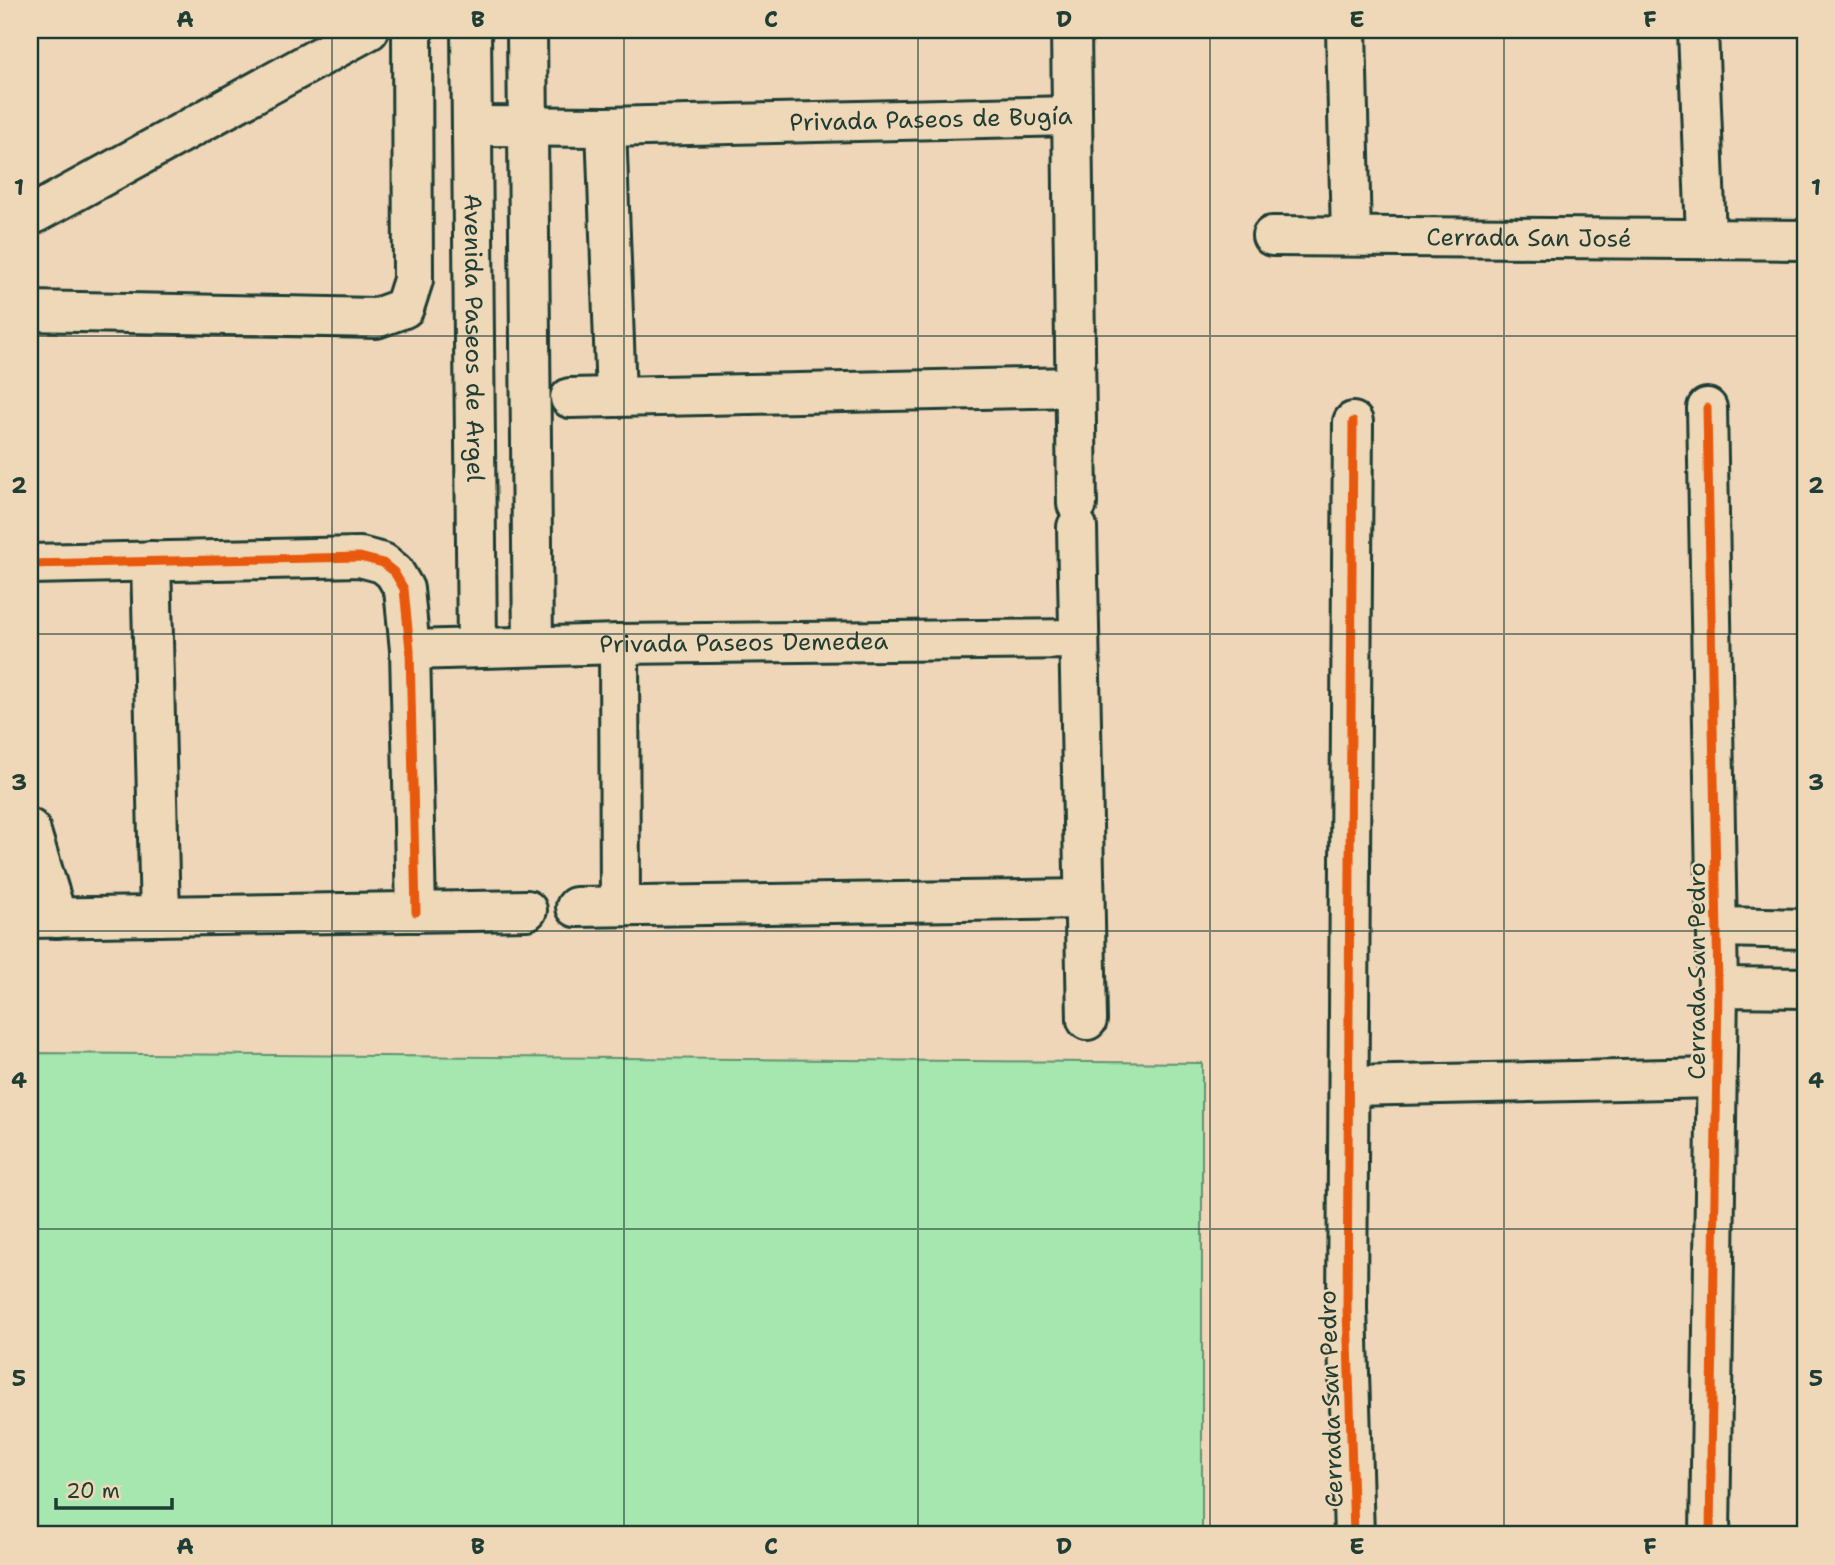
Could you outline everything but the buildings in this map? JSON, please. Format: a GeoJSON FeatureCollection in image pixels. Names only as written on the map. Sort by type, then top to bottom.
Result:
{"type":"FeatureCollection","features":[{"type":"Feature","properties":{"kind":"street"},"geometry":{"type":"LineString","coordinates":[[30,216],[369,30]]}},
{"type":"Feature","properties":{"kind":"street"},"geometry":{"type":"LineString","coordinates":[[30,311],[376,318],[404,308],[413,280],[412,30]]}},
{"type":"Feature","properties":{"kind":"street","name":"Avenida Paseos de Argel"},"geometry":{"type":"LineString","coordinates":[[471,30],[477,648]]}},
{"type":"Feature","properties":{"kind":"street"},"geometry":{"type":"LineString","coordinates":[[527,30],[533,646]]}},
{"type":"Feature","properties":{"kind":"street"},"geometry":{"type":"LineString","coordinates":[[1071,30],[1072,116]]}},
{"type":"Feature","properties":{"kind":"street"},"geometry":{"type":"LineString","coordinates":[[1346,30],[1351,236]]}},
{"type":"Feature","properties":{"kind":"street"},"geometry":{"type":"LineString","coordinates":[[1698,30],[1706,237]]}},
{"type":"Feature","properties":{"kind":"street","name":"Privada Paseos de Bugía"},"geometry":{"type":"LineString","coordinates":[[473,126],[606,127],[1072,116],[1075,387]]}},
{"type":"Feature","properties":{"kind":"street"},"geometry":{"type":"LineString","coordinates":[[606,127],[617,396]]}},
{"type":"Feature","properties":{"kind":"street","name":"Cerrada San José"},"geometry":{"type":"LineString","coordinates":[[1272,236],[1706,237],[1805,240]]}},
{"type":"Feature","properties":{"kind":"street"},"geometry":{"type":"LineString","coordinates":[[570,398],[1075,387],[1087,1020]]}},
{"type":"Feature","properties":{"kind":"street","name":"Cerrada San Pedro"},"geometry":{"type":"LineString","coordinates":[[1707,408],[1718,986],[1710,1535]]}},
{"type":"Feature","properties":{"kind":"street","name":"Cerrada San Pedro"},"geometry":{"type":"LineString","coordinates":[[1353,422],[1347,1308],[1354,1535]]}},
{"type":"Feature","properties":{"kind":"street"},"geometry":{"type":"LineString","coordinates":[[30,564],[360,557],[383,563],[394,572],[404,589],[410,650],[416,912]]}},
{"type":"Feature","properties":{"kind":"street"},"geometry":{"type":"LineString","coordinates":[[150,561],[160,916]]}},
{"type":"Feature","properties":{"kind":"street","name":"Privada Paseos Demedea"},"geometry":{"type":"LineString","coordinates":[[410,650],[619,644],[1078,639]]}},
{"type":"Feature","properties":{"kind":"street"},"geometry":{"type":"LineString","coordinates":[[619,644],[620,906]]}},
{"type":"Feature","properties":{"kind":"street"},"geometry":{"type":"LineString","coordinates":[[30,829],[43,918],[527,910]]}},
{"type":"Feature","properties":{"kind":"street"},"geometry":{"type":"LineString","coordinates":[[576,907],[1084,899]]}},
{"type":"Feature","properties":{"kind":"street","name":"Cerrada San Pedro"},"geometry":{"type":"LineString","coordinates":[[1717,927],[1805,929]]}},
{"type":"Feature","properties":{"kind":"street","name":"Cerrada San Pedro"},"geometry":{"type":"LineString","coordinates":[[1718,986],[1805,988]]}},
{"type":"Feature","properties":{"kind":"street","name":"Cerrada San Pedro"},"geometry":{"type":"LineString","coordinates":[[1349,1086],[1716,1078]]}},
{"type":"Feature","properties":{"kind":"green space"},"geometry":{"type":"Polygon","coordinates":[[[30,1053],[1202,1063],[1202,1535],[30,1535],[30,1053]]]}},
{"type":"Feature","properties":{"kind":"cycle path"},"geometry":{"type":"LineString","coordinates":[[1707,408],[1718,987],[1710,1535]]}},
{"type":"Feature","properties":{"kind":"cycle path"},"geometry":{"type":"LineString","coordinates":[[1353,422],[1347,1308],[1354,1535]]}},
{"type":"Feature","properties":{"kind":"cycle path"},"geometry":{"type":"LineString","coordinates":[[30,564],[360,557],[383,563],[394,572],[404,589],[410,650],[416,912]]}}]}
